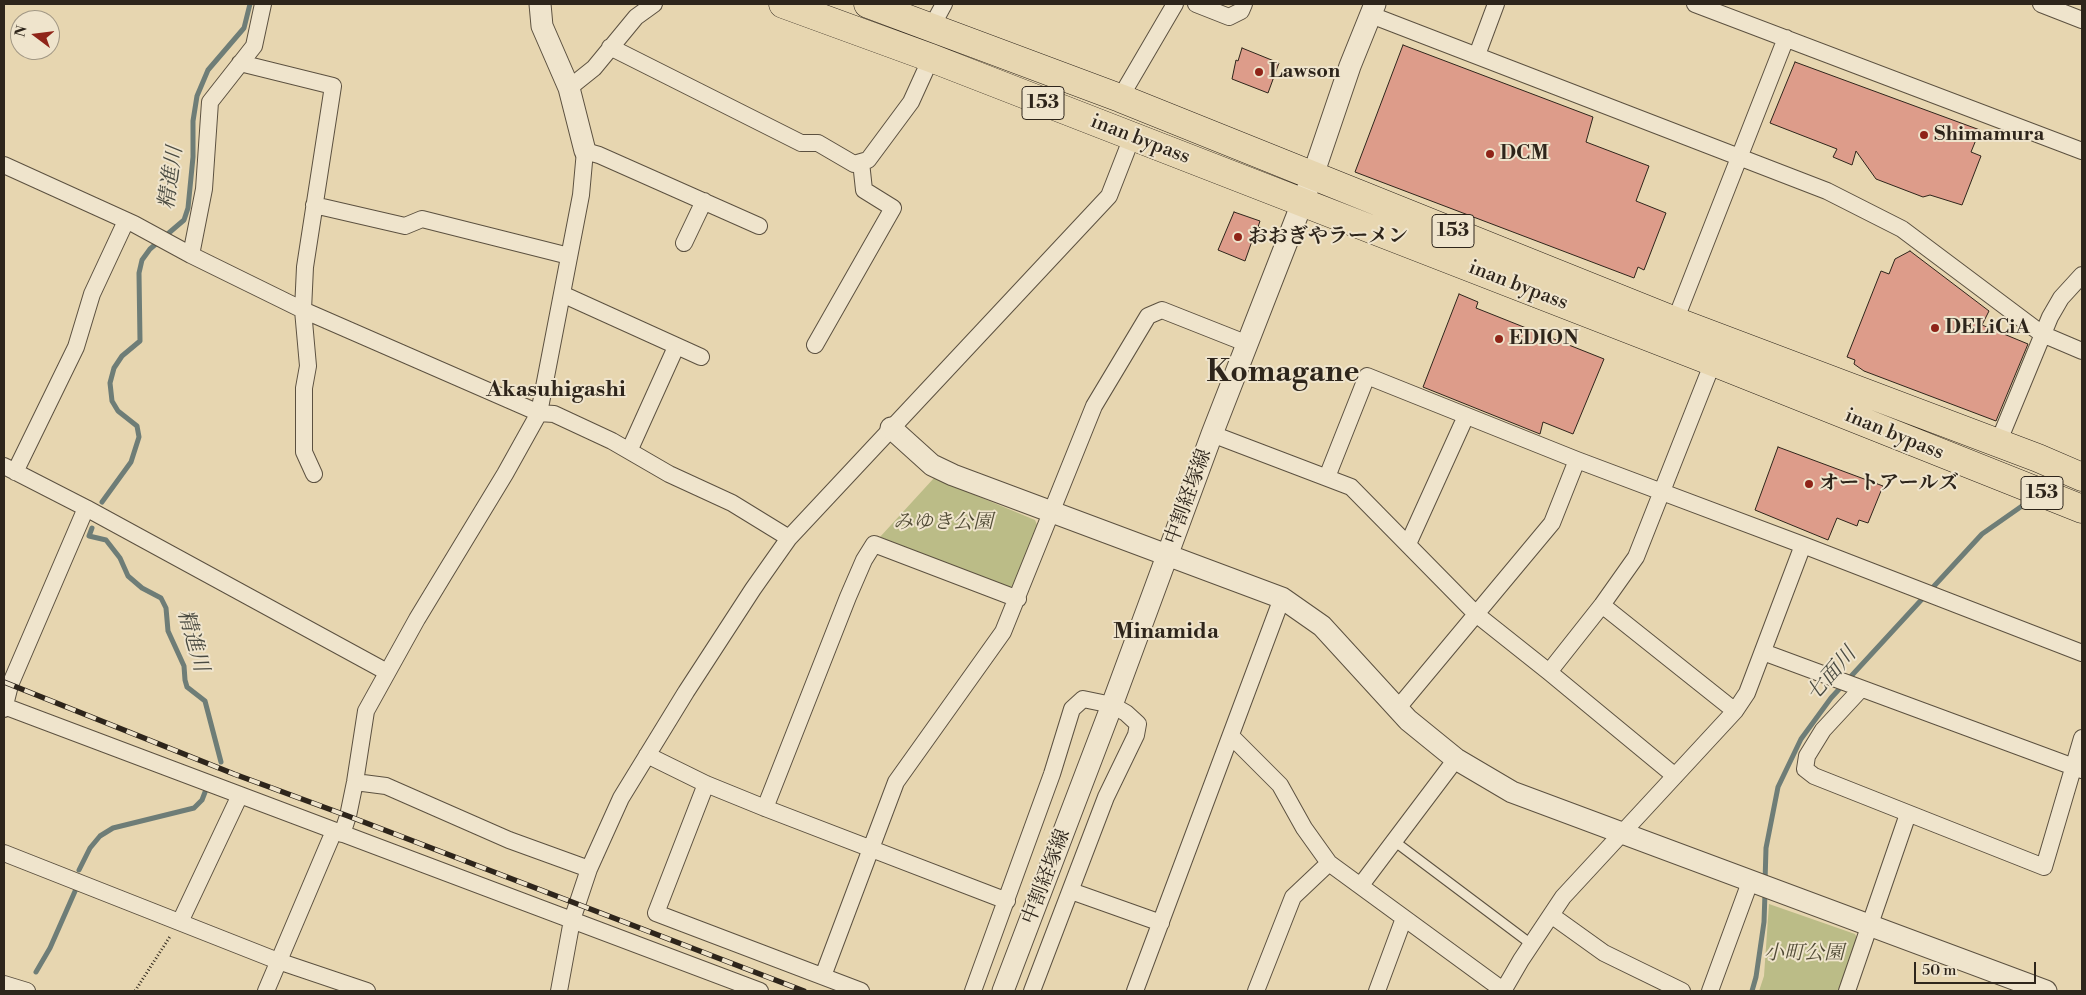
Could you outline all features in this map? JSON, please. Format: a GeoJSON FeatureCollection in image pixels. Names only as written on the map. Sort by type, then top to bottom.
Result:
{"type":"FeatureCollection","features":[{"type":"Feature","properties":{"kind":"highway","name":"inan bypass"},"geometry":{"type":"LineString","coordinates":[[783,4],[931,58],[1713,362],[2080,508]]}},
{"type":"Feature","properties":{"kind":"highway","name":"inan bypass"},"geometry":{"type":"LineString","coordinates":[[868,4],[1120,98],[1675,321],[2038,458],[2082,477]]}},
{"type":"Feature","properties":{"kind":"street"},"geometry":{"type":"LineString","coordinates":[[191,255],[204,189],[210,102],[254,46],[263,4]]}},
{"type":"Feature","properties":{"kind":"street"},"geometry":{"type":"LineString","coordinates":[[266,991],[278,961],[338,833],[348,816],[366,711],[539,413],[581,195],[585,151],[569,88],[542,26],[540,4]]}},
{"type":"Feature","properties":{"kind":"street"},"geometry":{"type":"LineString","coordinates":[[569,88],[594,68],[636,17],[654,4]]}},
{"type":"Feature","properties":{"kind":"street"},"geometry":{"type":"LineString","coordinates":[[931,28],[944,4]]}},
{"type":"Feature","properties":{"kind":"street"},"geometry":{"type":"LineString","coordinates":[[1120,98],[1175,4]]}},
{"type":"Feature","properties":{"kind":"street"},"geometry":{"type":"LineString","coordinates":[[1196,4],[1229,17],[1241,11],[1244,4]]}},
{"type":"Feature","properties":{"kind":"street"},"geometry":{"type":"LineString","coordinates":[[1477,55],[1496,4]]}},
{"type":"Feature","properties":{"kind":"street"},"geometry":{"type":"LineString","coordinates":[[1695,4],[2082,151]]}},
{"type":"Feature","properties":{"kind":"street"},"geometry":{"type":"LineString","coordinates":[[2040,4],[2082,20]]}},
{"type":"Feature","properties":{"kind":"street"},"geometry":{"type":"LineString","coordinates":[[1373,9],[1477,55],[1827,191],[1902,229],[2042,334],[2082,351]]}},
{"type":"Feature","properties":{"kind":"street","name":"中割経塚線"},"geometry":{"type":"LineString","coordinates":[[1003,991],[1112,705],[1212,434],[1303,203],[1350,66],[1373,9]]}},
{"type":"Feature","properties":{"kind":"street"},"geometry":{"type":"LineString","coordinates":[[1675,321],[1786,38]]}},
{"type":"Feature","properties":{"kind":"street"},"geometry":{"type":"LineString","coordinates":[[610,47],[801,143],[818,143],[854,164],[868,160],[911,102],[931,58]]}},
{"type":"Feature","properties":{"kind":"street"},"geometry":{"type":"LineString","coordinates":[[240,62],[333,86],[305,267],[303,310],[308,366],[304,388],[304,452],[314,474]]}},
{"type":"Feature","properties":{"kind":"street"},"geometry":{"type":"LineString","coordinates":[[559,991],[572,920],[589,870],[621,798],[752,590],[789,538],[1109,196],[1132,137]]}},
{"type":"Feature","properties":{"kind":"street"},"geometry":{"type":"LineString","coordinates":[[585,151],[599,155],[759,226]]}},
{"type":"Feature","properties":{"kind":"street"},"geometry":{"type":"LineString","coordinates":[[816,345],[893,208],[864,190],[861,162]]}},
{"type":"Feature","properties":{"kind":"street"},"geometry":{"type":"LineString","coordinates":[[4,165],[126,221],[303,310],[539,413],[554,414],[630,449],[669,474],[732,503],[789,538]]}},
{"type":"Feature","properties":{"kind":"street"},"geometry":{"type":"LineString","coordinates":[[684,243],[704,201]]}},
{"type":"Feature","properties":{"kind":"street"},"geometry":{"type":"LineString","coordinates":[[314,205],[405,226],[422,219],[569,256]]}},
{"type":"Feature","properties":{"kind":"street"},"geometry":{"type":"LineString","coordinates":[[126,221],[92,294],[76,347],[9,469],[86,508],[388,672]]}},
{"type":"Feature","properties":{"kind":"street"},"geometry":{"type":"LineString","coordinates":[[1998,443],[2042,334],[2061,298],[2082,275]]}},
{"type":"Feature","properties":{"kind":"street"},"geometry":{"type":"LineString","coordinates":[[562,294],[701,357]]}},
{"type":"Feature","properties":{"kind":"street"},"geometry":{"type":"LineString","coordinates":[[823,976],[896,782],[1003,632],[1018,599],[1051,510],[1094,406],[1148,316],[1162,310],[1248,344]]}},
{"type":"Feature","properties":{"kind":"street"},"geometry":{"type":"LineString","coordinates":[[630,449],[676,347]]}},
{"type":"Feature","properties":{"kind":"street"},"geometry":{"type":"LineString","coordinates":[[1549,672],[1602,605],[1636,557],[1713,362]]}},
{"type":"Feature","properties":{"kind":"street"},"geometry":{"type":"LineString","coordinates":[[1327,477],[1367,376],[1577,460],[2082,653]]}},
{"type":"Feature","properties":{"kind":"street"},"geometry":{"type":"LineString","coordinates":[[1408,544],[1466,416]]}},
{"type":"Feature","properties":{"kind":"street"},"geometry":{"type":"LineString","coordinates":[[891,428],[932,465],[954,475],[1282,598],[1322,626],[1408,720],[1456,760],[1512,792],[2046,991]]}},
{"type":"Feature","properties":{"kind":"street"},"geometry":{"type":"LineString","coordinates":[[1212,434],[1351,487],[1476,614],[1675,776]]}},
{"type":"Feature","properties":{"kind":"street"},"geometry":{"type":"LineString","coordinates":[[1397,709],[1552,523],[1577,460]]}},
{"type":"Feature","properties":{"kind":"street"},"geometry":{"type":"LineString","coordinates":[[86,508],[10,685],[4,707],[760,991]]}},
{"type":"Feature","properties":{"kind":"street"},"geometry":{"type":"LineString","coordinates":[[765,808],[848,597],[864,560],[874,544],[1018,599]]}},
{"type":"Feature","properties":{"kind":"street"},"geometry":{"type":"LineString","coordinates":[[1231,736],[1280,785],[1304,828],[1330,864],[1504,991],[1531,944],[1563,897],[1735,711],[1747,693],[1803,545]]}},
{"type":"Feature","properties":{"kind":"street"},"geometry":{"type":"LineString","coordinates":[[1135,991],[1282,598]]}},
{"type":"Feature","properties":{"kind":"street"},"geometry":{"type":"LineString","coordinates":[[1602,605],[1735,711]]}},
{"type":"Feature","properties":{"kind":"street"},"geometry":{"type":"LineString","coordinates":[[1763,652],[2078,769]]}},
{"type":"Feature","properties":{"kind":"street"},"geometry":{"type":"LineString","coordinates":[[1858,687],[1823,730],[1807,756],[1806,769],[1814,776],[2044,867],[2078,769],[2082,738]]}},
{"type":"Feature","properties":{"kind":"street"},"geometry":{"type":"LineString","coordinates":[[973,991],[1052,774],[1072,709],[1083,699],[1112,705],[1126,713],[1138,724],[1136,735],[1106,797],[1032,991]]}},
{"type":"Feature","properties":{"kind":"street"},"geometry":{"type":"LineString","coordinates":[[647,755],[706,784],[765,808],[1007,901]]}},
{"type":"Feature","properties":{"kind":"street"},"geometry":{"type":"LineString","coordinates":[[1361,885],[1456,760]]}},
{"type":"Feature","properties":{"kind":"street"},"geometry":{"type":"LineString","coordinates":[[355,782],[386,786],[510,840],[589,870]]}},
{"type":"Feature","properties":{"kind":"street"},"geometry":{"type":"LineString","coordinates":[[706,784],[656,913],[861,991]]}},
{"type":"Feature","properties":{"kind":"street"},"geometry":{"type":"LineString","coordinates":[[180,922],[240,795]]}},
{"type":"Feature","properties":{"kind":"street"},"geometry":{"type":"LineString","coordinates":[[1847,991],[1908,814]]}},
{"type":"Feature","properties":{"kind":"street"},"geometry":{"type":"LineString","coordinates":[[4,853],[278,961],[367,991]]}},
{"type":"Feature","properties":{"kind":"street"},"geometry":{"type":"LineString","coordinates":[[1256,991],[1293,898],[1330,864]]}},
{"type":"Feature","properties":{"kind":"street"},"geometry":{"type":"LineString","coordinates":[[1710,991],[1752,882]]}},
{"type":"Feature","properties":{"kind":"street"},"geometry":{"type":"LineString","coordinates":[[1071,891],[1161,923]]}},
{"type":"Feature","properties":{"kind":"street"},"geometry":{"type":"LineString","coordinates":[[1551,915],[1604,953],[1682,991]]}},
{"type":"Feature","properties":{"kind":"street"},"geometry":{"type":"LineString","coordinates":[[1376,991],[1404,918]]}},
{"type":"Feature","properties":{"kind":"street"},"geometry":{"type":"LineString","coordinates":[[4,984],[27,991]]}},
{"type":"Feature","properties":{"kind":"lane"},"geometry":{"type":"LineString","coordinates":[[1394,841],[1531,944]]}},
{"type":"Feature","properties":{"kind":"path"},"geometry":{"type":"LineString","coordinates":[[135,991],[180,922]]}},
{"type":"Feature","properties":{"kind":"green space","name":"みゆき公園"},"geometry":{"type":"Polygon","coordinates":[[[934,478],[1035,520],[1038,527],[1017,583],[1009,588],[880,537],[934,478]]]}},
{"type":"Feature","properties":{"kind":"green space","name":"小町公園"},"geometry":{"type":"Polygon","coordinates":[[[1769,904],[1855,934],[1857,938],[1840,991],[1759,991],[1764,976],[1769,904]]]}},
{"type":"Feature","properties":{"kind":"building","name":"DCM"},"geometry":{"type":"Polygon","coordinates":[[[1403,45],[1593,117],[1586,142],[1649,166],[1636,201],[1666,213],[1644,270],[1638,267],[1634,278],[1355,172],[1403,45]]]}},
{"type":"Feature","properties":{"kind":"building"},"geometry":{"type":"Polygon","coordinates":[[[1242,48],[1279,63],[1268,93],[1232,79],[1236,60],[1238,61],[1242,48]]]}},
{"type":"Feature","properties":{"kind":"building"},"geometry":{"type":"Polygon","coordinates":[[[1795,62],[1980,130],[1971,152],[1981,156],[1962,205],[1930,195],[1923,197],[1876,179],[1856,151],[1852,165],[1833,157],[1837,149],[1770,123],[1795,62]]]}},
{"type":"Feature","properties":{"kind":"building"},"geometry":{"type":"Polygon","coordinates":[[[1234,212],[1260,221],[1258,227],[1261,228],[1256,242],[1252,241],[1245,261],[1218,250],[1234,212]]]}},
{"type":"Feature","properties":{"kind":"building"},"geometry":{"type":"Polygon","coordinates":[[[1910,251],[1989,311],[1982,325],[2028,344],[1996,421],[1864,371],[1854,364],[1855,360],[1847,357],[1881,271],[1889,274],[1895,259],[1910,251]]]}},
{"type":"Feature","properties":{"kind":"building"},"geometry":{"type":"Polygon","coordinates":[[[1459,294],[1478,302],[1476,308],[1604,359],[1573,434],[1543,422],[1540,434],[1423,387],[1459,294]]]}},
{"type":"Feature","properties":{"kind":"building"},"geometry":{"type":"Polygon","coordinates":[[[1778,447],[1883,486],[1868,523],[1859,520],[1857,526],[1837,518],[1828,540],[1755,510],[1778,447]]]}},
{"type":"Feature","properties":{"kind":"waterway","name":"精進川"},"geometry":{"type":"LineString","coordinates":[[102,502],[131,462],[139,437],[137,426],[118,411],[112,401],[110,383],[114,368],[122,356],[140,341],[139,273],[142,260],[150,249],[184,220],[188,208],[193,157],[193,121],[197,96],[208,70],[244,28],[250,4]]}},
{"type":"Feature","properties":{"kind":"waterway","name":"七面川"},"geometry":{"type":"LineString","coordinates":[[1765,882],[1766,848],[1778,787],[1801,739],[1831,698],[1982,534],[2032,499]]}},
{"type":"Feature","properties":{"kind":"waterway","name":"精進川"},"geometry":{"type":"LineString","coordinates":[[92,528],[89,536],[106,540],[120,558],[128,576],[142,588],[161,598],[166,608],[168,631],[184,666],[187,687],[205,701],[221,762]]}},
{"type":"Feature","properties":{"kind":"waterway"},"geometry":{"type":"LineString","coordinates":[[79,870],[90,848],[100,836],[113,828],[194,808],[202,800],[207,787]]}},
{"type":"Feature","properties":{"kind":"waterway"},"geometry":{"type":"LineString","coordinates":[[36,972],[50,948],[76,889]]}},
{"type":"Feature","properties":{"kind":"waterway","name":"七面川"},"geometry":{"type":"LineString","coordinates":[[1752,991],[1756,977],[1764,922],[1765,893]]}},
{"type":"Feature","properties":{"kind":"railway"},"geometry":{"type":"LineString","coordinates":[[4,682],[234,774],[804,991]]}},
{"type":"Feature","properties":{"kind":"place","name":"Lawson"},"geometry":{"type":"Point","coordinates":[1259,72]}},
{"type":"Feature","properties":{"kind":"place","name":"Shimamura"},"geometry":{"type":"Point","coordinates":[1924,135]}},
{"type":"Feature","properties":{"kind":"place","name":"DCM"},"geometry":{"type":"Point","coordinates":[1490,154]}},
{"type":"Feature","properties":{"kind":"place","name":"おおぎやラーメン"},"geometry":{"type":"Point","coordinates":[1238,237]}},
{"type":"Feature","properties":{"kind":"place","name":"DELiCiA"},"geometry":{"type":"Point","coordinates":[1935,328]}},
{"type":"Feature","properties":{"kind":"place","name":"EDION"},"geometry":{"type":"Point","coordinates":[1499,339]}},
{"type":"Feature","properties":{"kind":"place","name":"オートアールズ"},"geometry":{"type":"Point","coordinates":[1809,484]}},
{"type":"Feature","properties":{"kind":"district","name":"Komagane"},"geometry":{"type":"Point","coordinates":[1283,374]}},
{"type":"Feature","properties":{"kind":"district","name":"Akasuhigashi"},"geometry":{"type":"Point","coordinates":[556,391]}},
{"type":"Feature","properties":{"kind":"district","name":"Minamida"},"geometry":{"type":"Point","coordinates":[1166,633]}}]}
